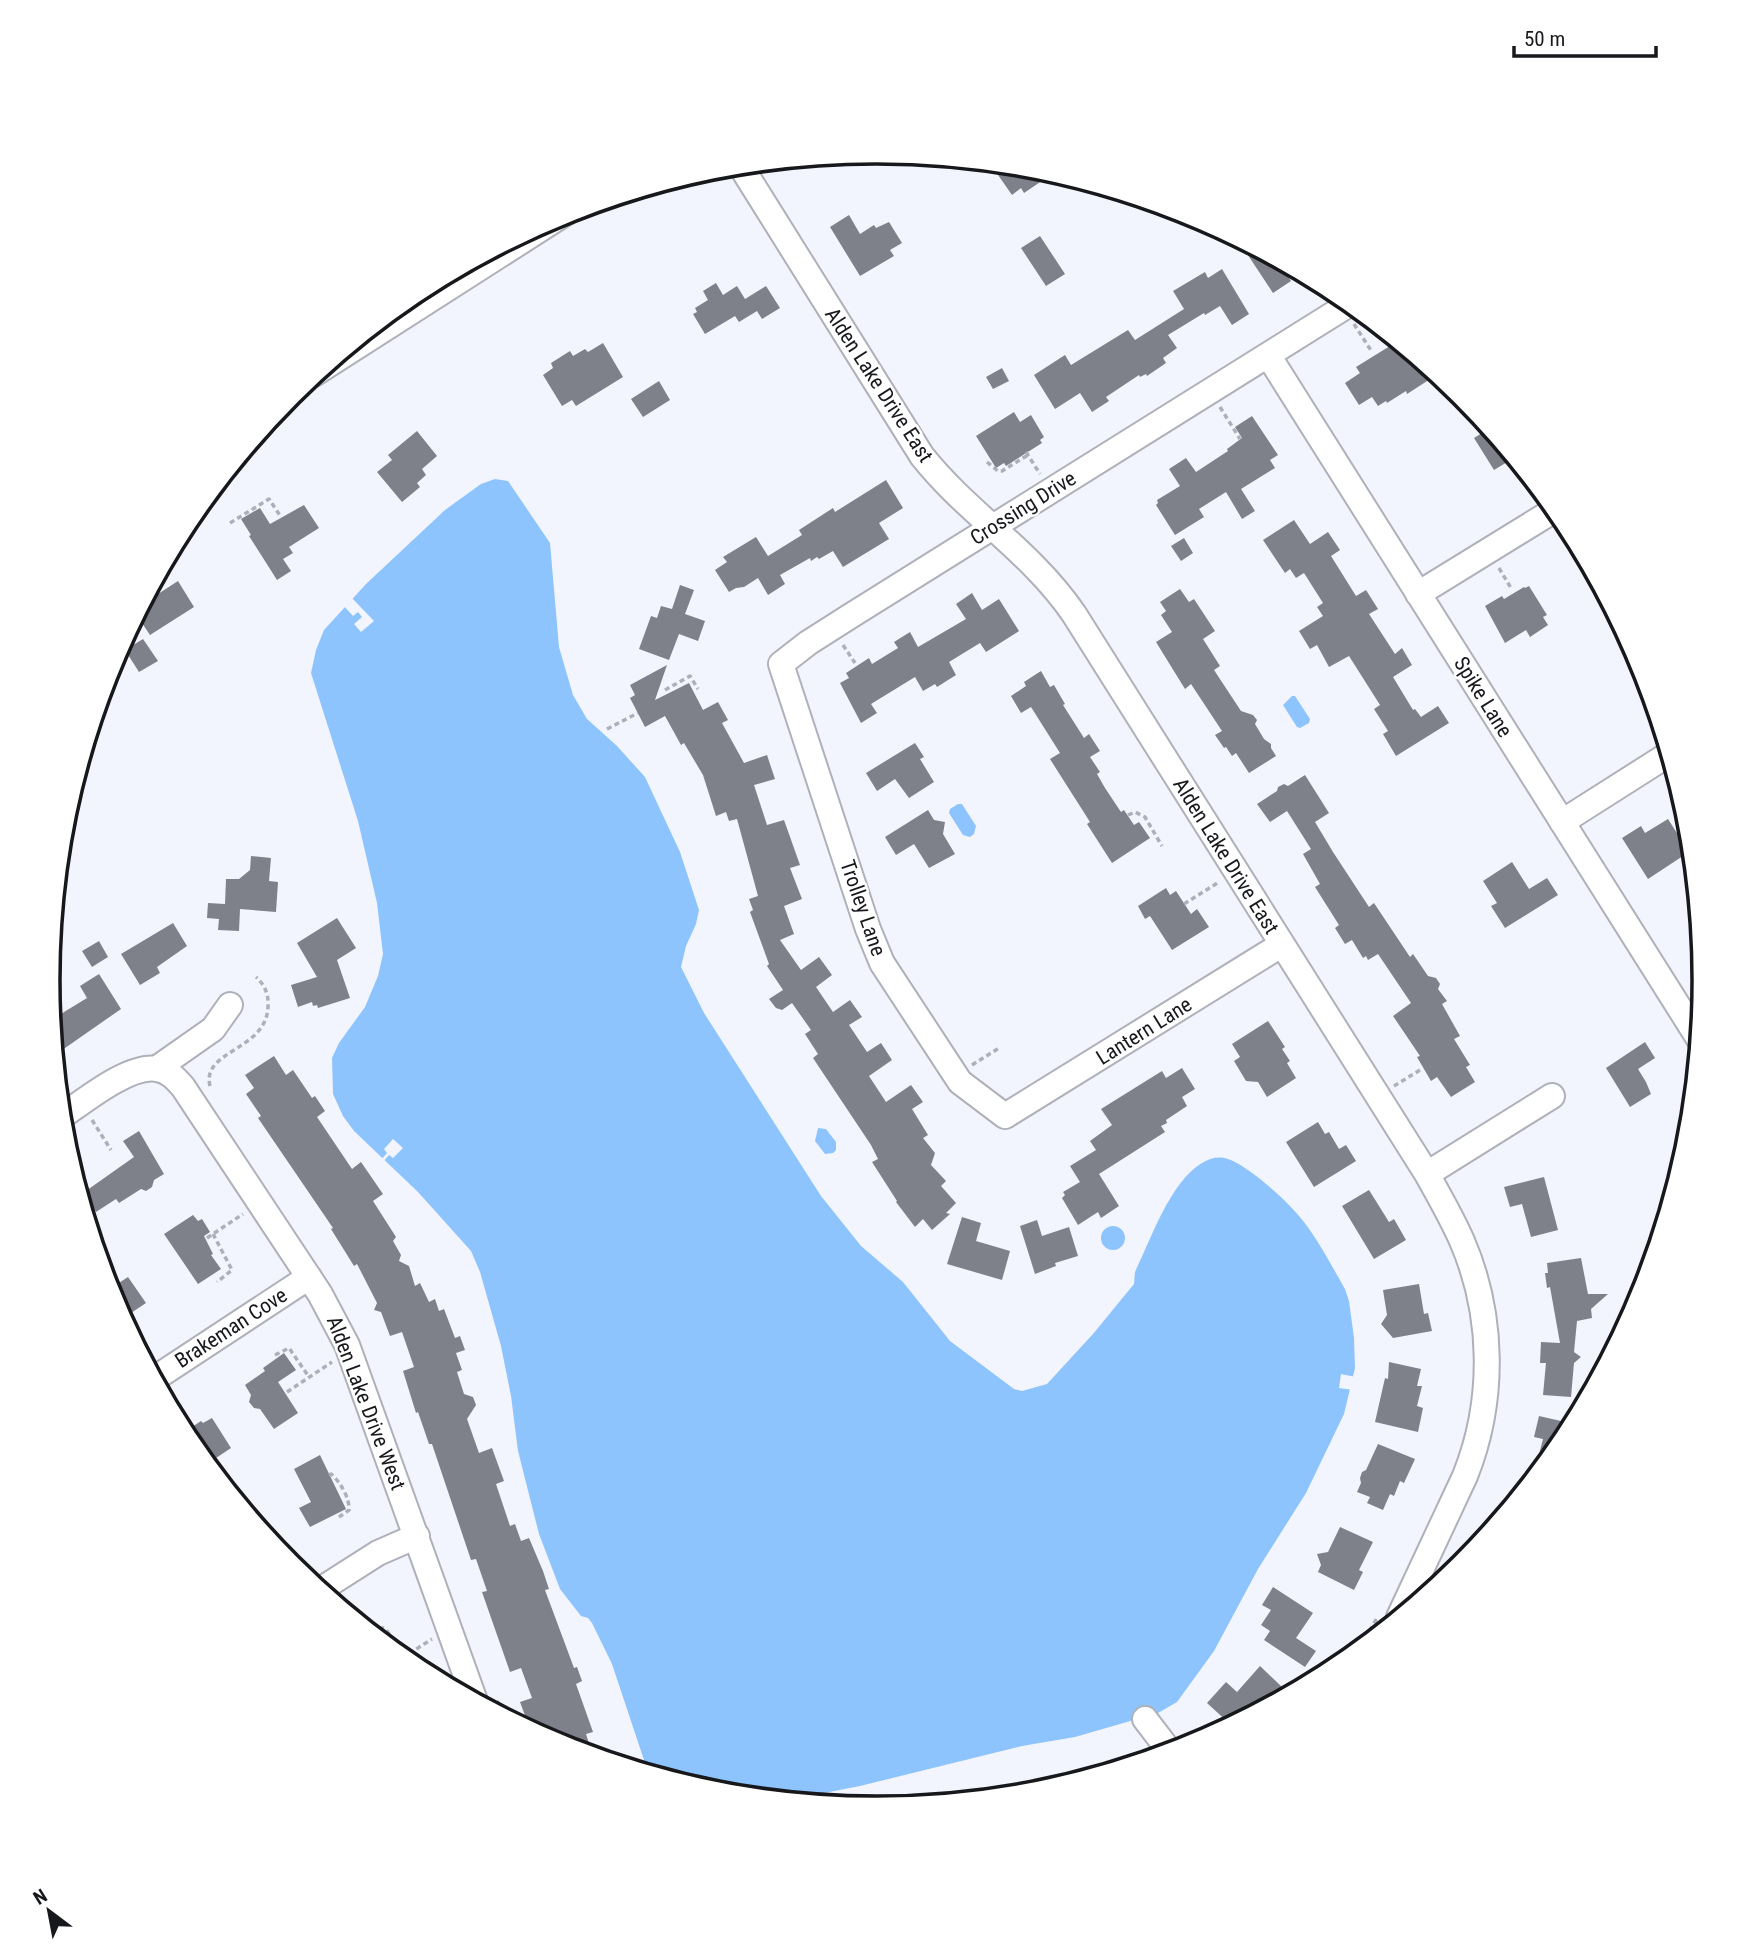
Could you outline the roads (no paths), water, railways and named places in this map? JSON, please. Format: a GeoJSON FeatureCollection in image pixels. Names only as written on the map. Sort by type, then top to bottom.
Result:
{"type":"FeatureCollection","features":[{"type":"Feature","properties":{"kind":"street","name":"Alden Lake Drive East"},"geometry":{"type":"LineString","coordinates":[[746,174],[922,456],[955,492],[1049,580],[1069,605],[1224,879],[1281,945],[1427,1174],[1454,1223],[1477,1282],[1486,1336],[1485,1391],[1472,1459],[1442,1530],[1392,1612]]}},
{"type":"Feature","properties":{"kind":"street"},"geometry":{"type":"LineString","coordinates":[[377,334],[490,261]]}},
{"type":"Feature","properties":{"kind":"street","name":"Crossing Drive"},"geometry":{"type":"LineString","coordinates":[[780,664],[819,636],[1341,309]]}},
{"type":"Feature","properties":{"kind":"street","name":"Spike Lane"},"geometry":{"type":"LineString","coordinates":[[1268,355],[1691,1027]]}},
{"type":"Feature","properties":{"kind":"street"},"geometry":{"type":"LineString","coordinates":[[1418,594],[1547,515]]}},
{"type":"Feature","properties":{"kind":"street","name":"Trolley Lane"},"geometry":{"type":"LineString","coordinates":[[780,664],[874,946],[908,1006],[967,1067],[970,1091],[1005,1116]]}},
{"type":"Feature","properties":{"kind":"street"},"geometry":{"type":"LineString","coordinates":[[1562,822],[1662,759]]}},
{"type":"Feature","properties":{"kind":"street","name":"Lantern Lane"},"geometry":{"type":"LineString","coordinates":[[1005,1116],[1281,945]]}},
{"type":"Feature","properties":{"kind":"street"},"geometry":{"type":"LineString","coordinates":[[71,1110],[131,1074],[156,1069],[213,1029],[230,1005]]}},
{"type":"Feature","properties":{"kind":"street","name":"Alden Lake Drive West"},"geometry":{"type":"LineString","coordinates":[[156,1069],[168,1073],[183,1087],[330,1311],[350,1353],[471,1688]]}},
{"type":"Feature","properties":{"kind":"street"},"geometry":{"type":"LineString","coordinates":[[1427,1174],[1552,1096]]}},
{"type":"Feature","properties":{"kind":"street","name":"Brakeman Cove"},"geometry":{"type":"LineString","coordinates":[[161,1373],[309,1277]]}},
{"type":"Feature","properties":{"kind":"street"},"geometry":{"type":"LineString","coordinates":[[328,1585],[378,1553],[417,1536]]}},
{"type":"Feature","properties":{"kind":"street"},"geometry":{"type":"LineString","coordinates":[[1145,1719],[1164,1743]]}},
{"type":"Feature","properties":{"kind":"water"},"geometry":{"type":"Polygon","coordinates":[[[495,479],[508,481],[550,543],[559,647],[573,695],[587,719],[617,746],[645,777],[680,852],[699,910],[681,967],[704,1013],[821,1196],[861,1246],[903,1282],[950,1341],[1014,1389],[1022,1391],[1047,1384],[1134,1284],[1135,1272],[1155,1228],[1180,1183],[1202,1163],[1215,1158],[1236,1162],[1285,1201],[1312,1233],[1345,1289],[1354,1338],[1355,1368],[1344,1414],[1306,1493],[1258,1569],[1214,1651],[1177,1702],[1158,1713],[1075,1737],[1022,1746],[817,1794],[717,1781],[645,1763],[612,1664],[592,1623],[581,1616],[560,1589],[539,1534],[518,1451],[501,1346],[480,1272],[471,1251],[418,1192],[354,1131],[343,1116],[333,1094],[332,1058],[339,1043],[365,1007],[378,976],[383,954],[377,903],[358,821],[311,673],[316,650],[324,630],[366,584],[445,510],[481,484],[495,479]]]}},
{"type":"Feature","properties":{"kind":"water"},"geometry":{"type":"Polygon","coordinates":[[[1295,696],[1310,719],[1309,723],[1300,728],[1283,705],[1295,696]]]}},
{"type":"Feature","properties":{"kind":"water"},"geometry":{"type":"Polygon","coordinates":[[[962,804],[976,826],[970,837],[963,835],[949,813],[950,809],[962,804]]]}},
{"type":"Feature","properties":{"kind":"water"},"geometry":{"type":"Polygon","coordinates":[[[818,1128],[826,1129],[836,1142],[836,1150],[833,1153],[825,1154],[815,1141],[818,1128]]]}},
{"type":"Feature","properties":{"kind":"water"},"geometry":{"type":"Polygon","coordinates":[[[1113,1226],[1121,1230],[1125,1238],[1121,1246],[1113,1250],[1105,1246],[1101,1238],[1105,1230],[1113,1226]]]}}]}
